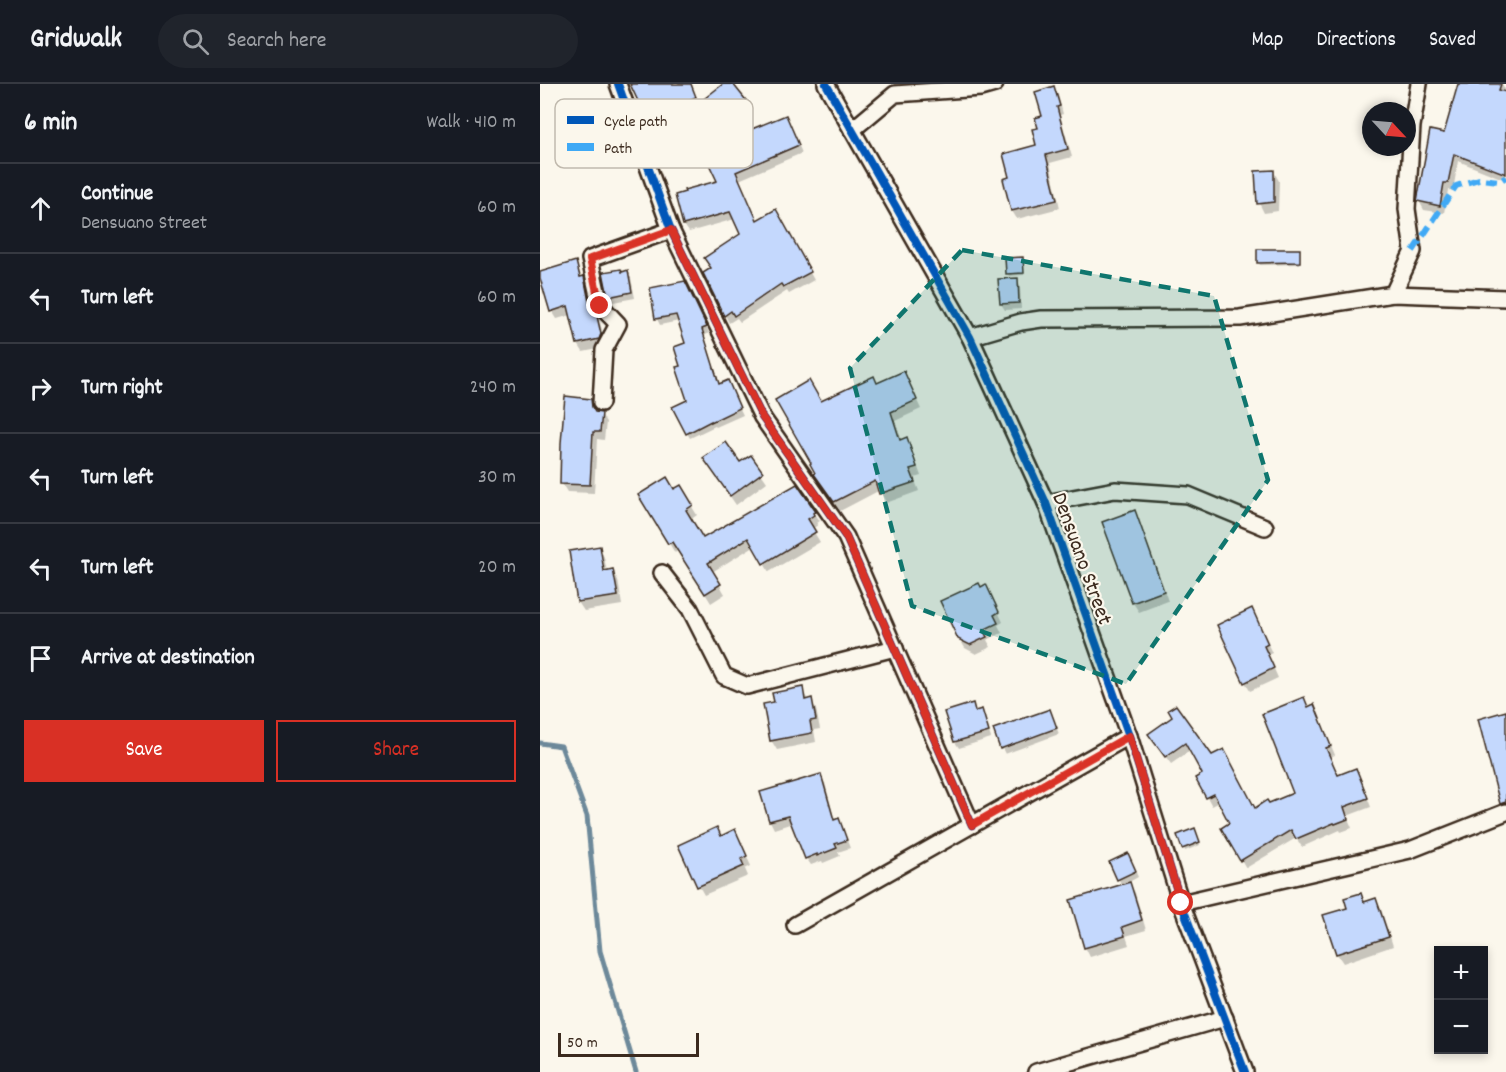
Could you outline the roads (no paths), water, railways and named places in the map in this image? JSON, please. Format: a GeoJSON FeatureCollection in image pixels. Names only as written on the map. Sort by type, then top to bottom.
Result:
{"type":"FeatureCollection","features":[{"type":"Feature","properties":{"kind":"street"},"geometry":{"type":"LineString","coordinates":[[618,84],[623,99]]}},
{"type":"Feature","properties":{"kind":"street","name":"Densuano Street"},"geometry":{"type":"LineString","coordinates":[[826,84],[970,337],[1046,503],[1129,736],[1181,903],[1245,1072]]}},
{"type":"Feature","properties":{"kind":"street"},"geometry":{"type":"LineString","coordinates":[[852,130],[895,93],[981,88],[994,84]]}},
{"type":"Feature","properties":{"kind":"street"},"geometry":{"type":"LineString","coordinates":[[1393,294],[1413,251],[1407,209],[1412,126],[1419,84]]}},
{"type":"Feature","properties":{"kind":"street"},"geometry":{"type":"LineString","coordinates":[[648,168],[671,230],[762,417],[846,537],[972,825]]}},
{"type":"Feature","properties":{"kind":"street"},"geometry":{"type":"LineString","coordinates":[[601,403],[604,350],[618,324],[600,306],[590,259],[671,230]]}},
{"type":"Feature","properties":{"kind":"street"},"geometry":{"type":"LineString","coordinates":[[970,337],[1021,322],[1041,319],[1240,318],[1393,294],[1506,298]]}},
{"type":"Feature","properties":{"kind":"street"},"geometry":{"type":"LineString","coordinates":[[1046,503],[1115,490],[1188,495],[1265,527]]}},
{"type":"Feature","properties":{"kind":"street"},"geometry":{"type":"LineString","coordinates":[[662,573],[690,609],[724,676],[747,686],[895,648]]}},
{"type":"Feature","properties":{"kind":"street"},"geometry":{"type":"LineString","coordinates":[[795,925],[1129,736]]}},
{"type":"Feature","properties":{"kind":"street"},"geometry":{"type":"LineString","coordinates":[[1181,903],[1410,850],[1506,812]]}},
{"type":"Feature","properties":{"kind":"street"},"geometry":{"type":"LineString","coordinates":[[1036,1072],[1225,1018]]}},
{"type":"Feature","properties":{"kind":"waterway"},"geometry":{"type":"LineString","coordinates":[[540,743],[561,746],[587,816],[600,951],[636,1072]]}}]}
